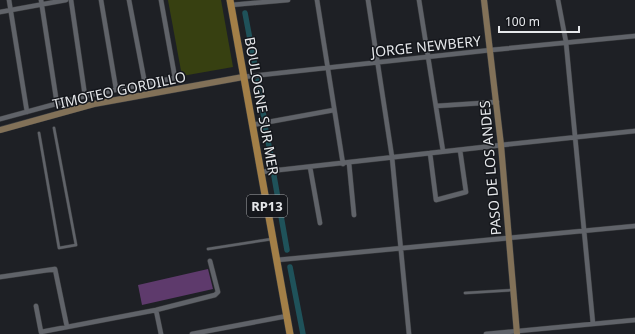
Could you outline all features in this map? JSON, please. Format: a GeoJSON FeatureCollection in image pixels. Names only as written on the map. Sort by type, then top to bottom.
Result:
{"type":"FeatureCollection","features":[{"type":"Feature","properties":{"kind":"main road","name":"BOULOGNE SUR MER"},"geometry":{"type":"LineString","coordinates":[[230,3],[290,334]]}},
{"type":"Feature","properties":{"kind":"street"},"geometry":{"type":"LineString","coordinates":[[9,0],[27,112]]}},
{"type":"Feature","properties":{"kind":"street"},"geometry":{"type":"LineString","coordinates":[[0,12],[42,2],[66,0]]}},
{"type":"Feature","properties":{"kind":"street"},"geometry":{"type":"LineString","coordinates":[[71,0],[85,96]]}},
{"type":"Feature","properties":{"kind":"street"},"geometry":{"type":"LineString","coordinates":[[101,0],[116,89]]}},
{"type":"Feature","properties":{"kind":"street"},"geometry":{"type":"LineString","coordinates":[[130,0],[145,84]]}},
{"type":"Feature","properties":{"kind":"street"},"geometry":{"type":"LineString","coordinates":[[0,119],[85,96],[174,78],[161,0]]}},
{"type":"Feature","properties":{"kind":"street"},"geometry":{"type":"LineString","coordinates":[[230,3],[288,0]]}},
{"type":"Feature","properties":{"kind":"street"},"geometry":{"type":"LineString","coordinates":[[317,0],[343,164]]}},
{"type":"Feature","properties":{"kind":"street"},"geometry":{"type":"LineString","coordinates":[[368,0],[392,158],[409,334]]}},
{"type":"Feature","properties":{"kind":"street"},"geometry":{"type":"LineString","coordinates":[[419,0],[443,151]]}},
{"type":"Feature","properties":{"kind":"street","name":"PASO DE LOS ANDES"},"geometry":{"type":"LineString","coordinates":[[484,0],[497,102],[517,333]]}},
{"type":"Feature","properties":{"kind":"street"},"geometry":{"type":"LineString","coordinates":[[558,0],[566,42],[593,324]]}},
{"type":"Feature","properties":{"kind":"street"},"geometry":{"type":"LineString","coordinates":[[42,2],[57,104]]}},
{"type":"Feature","properties":{"kind":"street","name":"JORGE NEWBERY"},"geometry":{"type":"LineString","coordinates":[[243,77],[566,42],[635,36]]}},
{"type":"Feature","properties":{"kind":"street","name":"TIMOTEO GORDILLO"},"geometry":{"type":"LineString","coordinates":[[0,130],[94,104],[243,77]]}},
{"type":"Feature","properties":{"kind":"street"},"geometry":{"type":"LineString","coordinates":[[436,106],[497,102]]}},
{"type":"Feature","properties":{"kind":"street"},"geometry":{"type":"LineString","coordinates":[[252,125],[334,110]]}},
{"type":"Feature","properties":{"kind":"street"},"geometry":{"type":"LineString","coordinates":[[260,172],[635,131]]}},
{"type":"Feature","properties":{"kind":"street"},"geometry":{"type":"LineString","coordinates":[[430,153],[436,200],[466,192],[460,150]]}},
{"type":"Feature","properties":{"kind":"street"},"geometry":{"type":"LineString","coordinates":[[349,163],[354,215]]}},
{"type":"Feature","properties":{"kind":"street"},"geometry":{"type":"LineString","coordinates":[[310,167],[320,223]]}},
{"type":"Feature","properties":{"kind":"street"},"geometry":{"type":"LineString","coordinates":[[277,260],[635,226]]}},
{"type":"Feature","properties":{"kind":"street"},"geometry":{"type":"LineString","coordinates":[[36,306],[41,332],[156,310],[215,295],[218,292],[210,261]]}},
{"type":"Feature","properties":{"kind":"street"},"geometry":{"type":"LineString","coordinates":[[0,276],[55,269],[67,327]]}},
{"type":"Feature","properties":{"kind":"street"},"geometry":{"type":"LineString","coordinates":[[156,310],[161,334]]}},
{"type":"Feature","properties":{"kind":"street"},"geometry":{"type":"LineString","coordinates":[[192,334],[287,316]]}},
{"type":"Feature","properties":{"kind":"street"},"geometry":{"type":"LineString","coordinates":[[486,334],[517,333],[635,320]]}},
{"type":"Feature","properties":{"kind":"lane"},"geometry":{"type":"LineString","coordinates":[[39,133],[59,248],[76,245],[54,128]]}},
{"type":"Feature","properties":{"kind":"lane"},"geometry":{"type":"LineString","coordinates":[[208,249],[273,239]]}},
{"type":"Feature","properties":{"kind":"lane"},"geometry":{"type":"LineString","coordinates":[[465,293],[513,290]]}},
{"type":"Feature","properties":{"kind":"green space"},"geometry":{"type":"Polygon","coordinates":[[[168,0],[221,0],[233,67],[182,76],[168,0]]]}},
{"type":"Feature","properties":{"kind":"building"},"geometry":{"type":"Polygon","coordinates":[[[208,269],[213,289],[142,305],[138,285],[208,269]]]}},
{"type":"Feature","properties":{"kind":"waterway"},"geometry":{"type":"LineString","coordinates":[[245,13],[255,66]]}},
{"type":"Feature","properties":{"kind":"waterway"},"geometry":{"type":"LineString","coordinates":[[258,81],[264,118]]}},
{"type":"Feature","properties":{"kind":"waterway"},"geometry":{"type":"LineString","coordinates":[[265,126],[273,166]]}},
{"type":"Feature","properties":{"kind":"waterway"},"geometry":{"type":"LineString","coordinates":[[274,176],[287,250]]}},
{"type":"Feature","properties":{"kind":"waterway"},"geometry":{"type":"LineString","coordinates":[[290,267],[303,334]]}}]}
